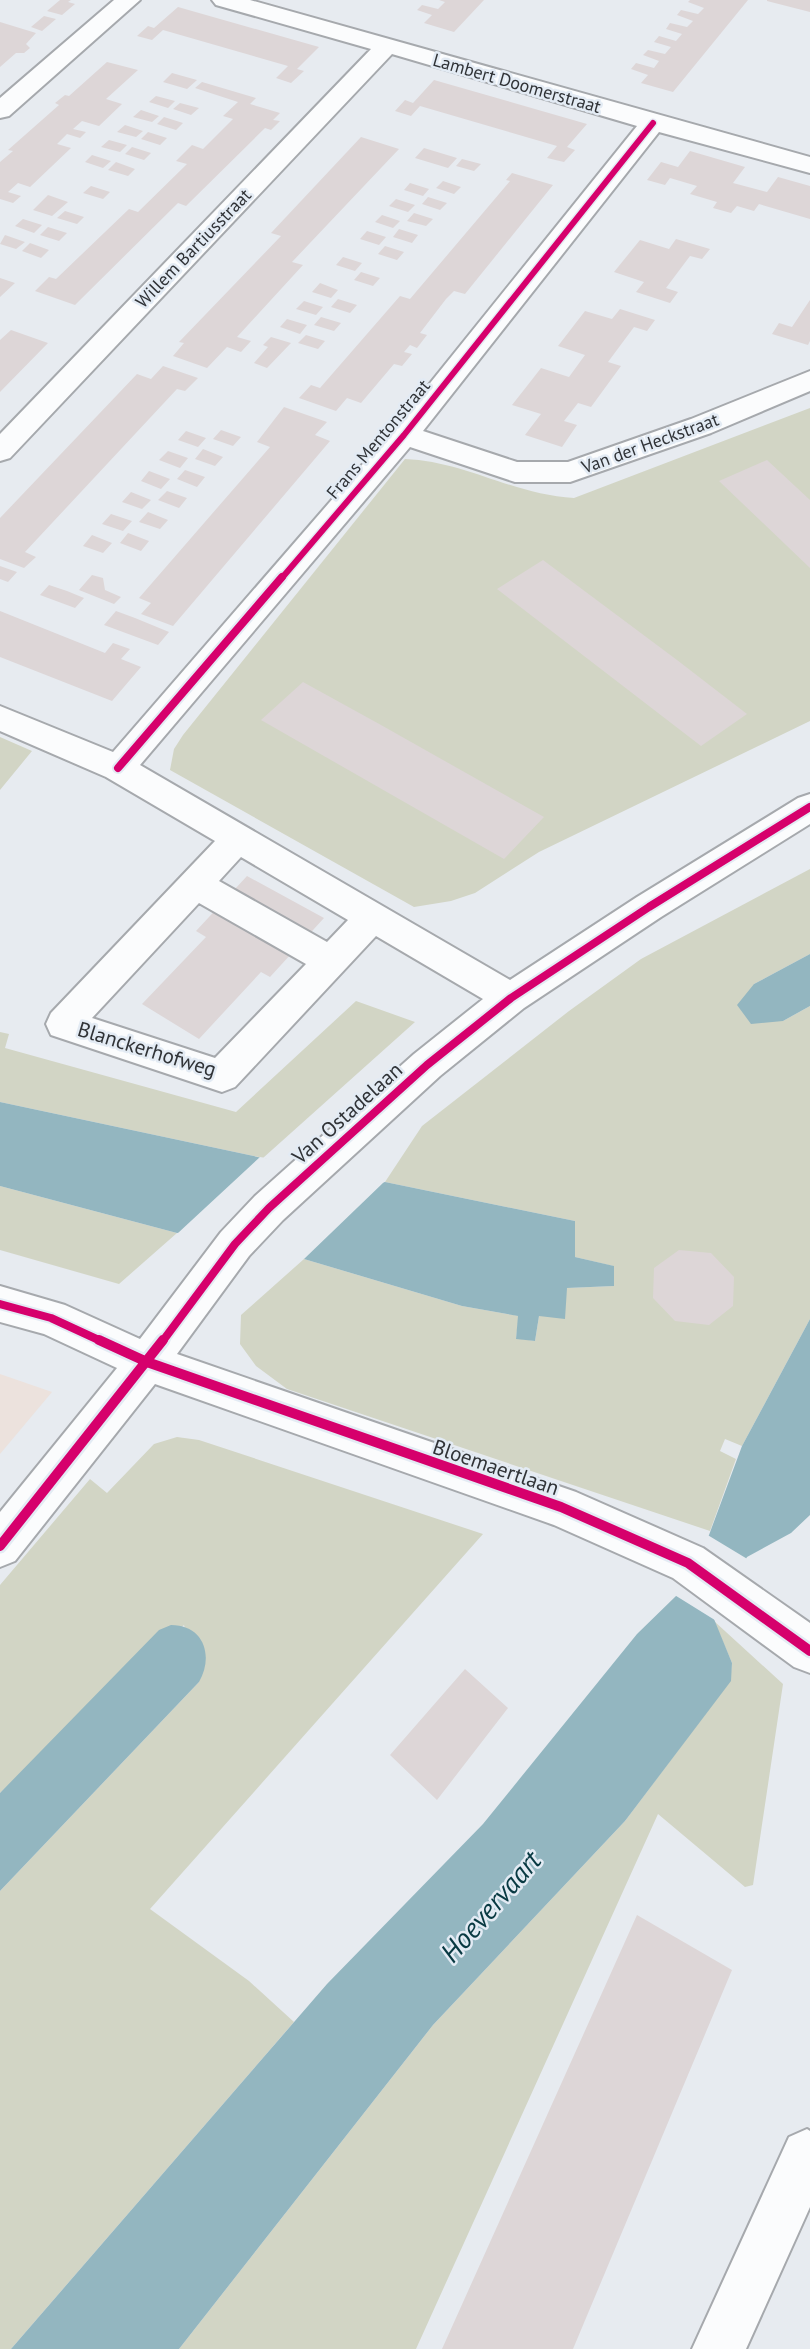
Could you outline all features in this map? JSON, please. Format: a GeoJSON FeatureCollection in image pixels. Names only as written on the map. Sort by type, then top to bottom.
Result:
{"type":"FeatureCollection","features":[{"type":"Feature","properties":{"kind":"street"},"geometry":{"type":"LineString","coordinates":[[0,111],[128,0]]}},
{"type":"Feature","properties":{"kind":"street","name":"Lambert Doomerstraat"},"geometry":{"type":"LineString","coordinates":[[224,0],[653,123],[810,165]]}},
{"type":"Feature","properties":{"kind":"street","name":"Willem Bartiusstraat"},"geometry":{"type":"LineString","coordinates":[[0,451],[387,46]]}},
{"type":"Feature","properties":{"kind":"street","name":"Frans Mentonstraat"},"geometry":{"type":"LineString","coordinates":[[118,768],[404,435],[653,123]]}},
{"type":"Feature","properties":{"kind":"street","name":"Van der Heckstraat"},"geometry":{"type":"LineString","coordinates":[[404,435],[515,472],[570,472],[701,426],[810,380]]}},
{"type":"Feature","properties":{"kind":"street"},"geometry":{"type":"LineString","coordinates":[[0,718],[118,768],[512,998]]}},
{"type":"Feature","properties":{"kind":"street","name":"Van Ostadelaan"},"geometry":{"type":"LineString","coordinates":[[0,1546],[147,1362],[235,1244],[313,1167],[427,1065],[512,998],[649,907],[810,807]]}},
{"type":"Feature","properties":{"kind":"street","name":"Blanckerhofweg"},"geometry":{"type":"LineString","coordinates":[[238,838],[64,1024],[222,1076],[373,917]]}},
{"type":"Feature","properties":{"kind":"street"},"geometry":{"type":"LineString","coordinates":[[195,884],[331,961]]}},
{"type":"Feature","properties":{"kind":"street","name":"Bloemaertlaan"},"geometry":{"type":"LineString","coordinates":[[0,1304],[51,1318],[147,1362],[561,1507],[688,1563],[810,1651]]}},
{"type":"Feature","properties":{"kind":"street"},"geometry":{"type":"LineString","coordinates":[[719,2349],[807,2155],[810,2157]]}},
{"type":"Feature","properties":{"kind":"shaded area"},"geometry":{"type":"Polygon","coordinates":[[[0,1374],[52,1392],[0,1454],[0,1374]]]}},
{"type":"Feature","properties":{"kind":"green space"},"geometry":{"type":"Polygon","coordinates":[[[810,408],[810,721],[539,852],[475,893],[451,901],[414,907],[170,770],[174,749],[183,735],[405,459],[448,466],[552,496],[574,498],[810,408]]]}},
{"type":"Feature","properties":{"kind":"green space"},"geometry":{"type":"Polygon","coordinates":[[[0,737],[32,751],[0,790],[0,737]]]}},
{"type":"Feature","properties":{"kind":"green space"},"geometry":{"type":"Polygon","coordinates":[[[810,869],[810,954],[754,984],[783,1021],[810,1006],[810,1319],[742,1446],[725,1439],[720,1451],[736,1459],[710,1531],[287,1389],[256,1366],[240,1344],[241,1315],[304,1259],[462,1306],[519,1316],[516,1338],[535,1341],[539,1316],[567,1288],[614,1286],[613,1266],[575,1257],[575,1221],[385,1182],[422,1126],[569,1011],[641,959],[810,869]]]}},
{"type":"Feature","properties":{"kind":"green space"},"geometry":{"type":"Polygon","coordinates":[[[356,1001],[415,1022],[263,1158],[0,1102],[0,1032],[9,1034],[5,1048],[236,1112],[356,1001]]]}},
{"type":"Feature","properties":{"kind":"green space"},"geometry":{"type":"Polygon","coordinates":[[[0,1186],[177,1233],[119,1284],[0,1250],[0,1186]]]}},
{"type":"Feature","properties":{"kind":"green space"},"geometry":{"type":"Polygon","coordinates":[[[177,1437],[199,1440],[483,1534],[150,1909],[249,1981],[294,2022],[11,2349],[0,2349],[0,1891],[199,1682],[184,1625],[0,1793],[0,1585],[90,1479],[107,1493],[154,1444],[177,1437]]]}},
{"type":"Feature","properties":{"kind":"green space"},"geometry":{"type":"Polygon","coordinates":[[[714,1621],[783,1684],[753,1885],[745,1887],[658,1814],[416,2349],[179,2349],[433,2025],[625,1821],[730,1681],[732,1663],[714,1621]]]}},
{"type":"Feature","properties":{"kind":"water"},"geometry":{"type":"Polygon","coordinates":[[[810,954],[810,1006],[783,1021],[751,1024],[737,1005],[754,984],[810,954]]]}},
{"type":"Feature","properties":{"kind":"water"},"geometry":{"type":"Polygon","coordinates":[[[0,1102],[380,1183],[575,1221],[575,1257],[614,1266],[614,1286],[567,1288],[565,1319],[539,1316],[535,1341],[516,1339],[518,1316],[462,1306],[304,1259],[302,1256],[186,1232],[177,1233],[0,1186],[0,1102]]]}},
{"type":"Feature","properties":{"kind":"water","name":"Hoevervaart"},"geometry":{"type":"Polygon","coordinates":[[[810,1319],[810,1515],[791,1533],[747,1557],[714,1619],[732,1663],[731,1681],[625,1821],[433,2025],[179,2349],[11,2349],[327,1984],[483,1824],[637,1634],[676,1596],[709,1535],[742,1446],[810,1319]]]}},
{"type":"Feature","properties":{"kind":"water"},"geometry":{"type":"Polygon","coordinates":[[[171,1625],[191,1630],[203,1644],[206,1662],[199,1682],[0,1891],[0,1793],[159,1630],[171,1625]]]}},
{"type":"Feature","properties":{"kind":"pier"},"geometry":{"type":"Polygon","coordinates":[[[260,1157],[384,1182],[304,1259],[178,1233],[260,1157]]]}},
{"type":"Feature","properties":{"kind":"pier"},"geometry":{"type":"Polygon","coordinates":[[[706,1534],[749,1560],[718,1622],[673,1594],[706,1534]]]}},
{"type":"Feature","properties":{"kind":"building"},"geometry":{"type":"Polygon","coordinates":[[[60,0],[71,0],[68,2],[75,4],[62,15],[47,11],[60,0]]]}},
{"type":"Feature","properties":{"kind":"building"},"geometry":{"type":"Polygon","coordinates":[[[439,0],[484,0],[454,32],[424,23],[432,15],[417,10],[422,5],[438,9],[445,2],[439,0]]]}},
{"type":"Feature","properties":{"kind":"building"},"geometry":{"type":"Polygon","coordinates":[[[748,0],[673,92],[641,83],[648,75],[631,69],[636,63],[654,68],[659,61],[643,55],[648,50],[665,54],[671,47],[654,42],[659,36],[676,41],[682,34],[666,29],[670,23],[687,27],[693,21],[677,15],[681,10],[698,14],[704,8],[688,2],[748,0]]]}},
{"type":"Feature","properties":{"kind":"building"},"geometry":{"type":"Polygon","coordinates":[[[767,0],[810,0],[810,12],[767,1],[767,0]]]}},
{"type":"Feature","properties":{"kind":"building"},"geometry":{"type":"Polygon","coordinates":[[[178,7],[319,47],[297,69],[304,71],[291,83],[276,78],[288,66],[163,30],[152,40],[137,36],[148,26],[154,28],[178,7]]]}},
{"type":"Feature","properties":{"kind":"building"},"geometry":{"type":"Polygon","coordinates":[[[44,16],[56,19],[42,31],[31,27],[44,16]]]}},
{"type":"Feature","properties":{"kind":"building"},"geometry":{"type":"Polygon","coordinates":[[[0,22],[36,33],[26,44],[30,48],[24,53],[16,53],[0,67],[0,22]]]}},
{"type":"Feature","properties":{"kind":"building"},"geometry":{"type":"Polygon","coordinates":[[[107,62],[138,70],[106,99],[122,104],[99,126],[82,121],[73,129],[86,132],[80,138],[67,134],[57,144],[71,148],[30,187],[18,183],[8,192],[21,196],[13,203],[0,199],[0,162],[13,151],[8,150],[59,105],[55,103],[65,95],[69,96],[107,62]]]}},
{"type":"Feature","properties":{"kind":"building"},"geometry":{"type":"Polygon","coordinates":[[[172,73],[197,80],[187,89],[163,82],[172,73]]]}},
{"type":"Feature","properties":{"kind":"building"},"geometry":{"type":"Polygon","coordinates":[[[434,80],[587,124],[567,147],[575,150],[564,162],[547,158],[557,146],[420,106],[411,116],[395,111],[405,100],[413,103],[434,80]]]}},
{"type":"Feature","properties":{"kind":"building"},"geometry":{"type":"Polygon","coordinates":[[[202,82],[256,98],[250,104],[280,113],[273,120],[280,121],[271,130],[265,128],[186,206],[178,203],[75,305],[35,291],[49,277],[56,279],[129,209],[138,212],[187,164],[176,161],[192,145],[203,149],[233,119],[223,116],[238,102],[195,88],[202,82]]]}},
{"type":"Feature","properties":{"kind":"building"},"geometry":{"type":"Polygon","coordinates":[[[156,96],[175,101],[168,108],[149,102],[156,96]]]}},
{"type":"Feature","properties":{"kind":"building"},"geometry":{"type":"Polygon","coordinates":[[[180,103],[199,108],[191,115],[173,109],[180,103]]]}},
{"type":"Feature","properties":{"kind":"building"},"geometry":{"type":"Polygon","coordinates":[[[141,110],[159,116],[152,122],[133,117],[141,110]]]}},
{"type":"Feature","properties":{"kind":"building"},"geometry":{"type":"Polygon","coordinates":[[[164,117],[183,123],[176,130],[157,124],[164,117]]]}},
{"type":"Feature","properties":{"kind":"building"},"geometry":{"type":"Polygon","coordinates":[[[125,125],[143,131],[136,137],[117,132],[125,125]]]}},
{"type":"Feature","properties":{"kind":"building"},"geometry":{"type":"Polygon","coordinates":[[[148,132],[167,138],[160,145],[141,139],[148,132]]]}},
{"type":"Feature","properties":{"kind":"building"},"geometry":{"type":"Polygon","coordinates":[[[361,137],[399,149],[292,262],[303,265],[237,337],[251,341],[241,352],[227,347],[207,368],[173,356],[184,343],[179,342],[281,236],[271,233],[361,137]]]}},
{"type":"Feature","properties":{"kind":"building"},"geometry":{"type":"Polygon","coordinates":[[[109,140],[127,145],[120,152],[101,147],[109,140]]]}},
{"type":"Feature","properties":{"kind":"building"},"geometry":{"type":"Polygon","coordinates":[[[132,147],[151,153],[144,160],[125,154],[132,147]]]}},
{"type":"Feature","properties":{"kind":"building"},"geometry":{"type":"Polygon","coordinates":[[[424,148],[457,158],[448,168],[415,158],[424,148]]]}},
{"type":"Feature","properties":{"kind":"building"},"geometry":{"type":"Polygon","coordinates":[[[690,151],[745,167],[733,183],[767,192],[778,177],[810,186],[810,219],[759,204],[754,211],[737,206],[731,213],[713,208],[717,202],[690,194],[697,186],[670,178],[665,185],[647,180],[661,162],[678,167],[690,151]]]}},
{"type":"Feature","properties":{"kind":"building"},"geometry":{"type":"Polygon","coordinates":[[[92,155],[111,161],[103,168],[85,162],[92,155]]]}},
{"type":"Feature","properties":{"kind":"building"},"geometry":{"type":"Polygon","coordinates":[[[462,159],[481,164],[474,171],[456,166],[462,159]]]}},
{"type":"Feature","properties":{"kind":"building"},"geometry":{"type":"Polygon","coordinates":[[[116,162],[135,169],[128,176],[108,170],[116,162]]]}},
{"type":"Feature","properties":{"kind":"building"},"geometry":{"type":"Polygon","coordinates":[[[512,173],[553,185],[465,294],[454,291],[446,299],[420,333],[427,335],[417,348],[410,345],[404,352],[412,354],[402,366],[394,364],[361,403],[347,398],[336,411],[299,398],[311,385],[320,388],[400,296],[410,299],[510,181],[506,180],[512,173]]]}},
{"type":"Feature","properties":{"kind":"building"},"geometry":{"type":"Polygon","coordinates":[[[443,181],[461,187],[454,194],[436,188],[443,181]]]}},
{"type":"Feature","properties":{"kind":"building"},"geometry":{"type":"Polygon","coordinates":[[[410,183],[429,189],[423,196],[404,190],[410,183]]]}},
{"type":"Feature","properties":{"kind":"building"},"geometry":{"type":"Polygon","coordinates":[[[91,186],[110,192],[103,199],[83,193],[91,186]]]}},
{"type":"Feature","properties":{"kind":"building"},"geometry":{"type":"Polygon","coordinates":[[[48,195],[68,202],[52,216],[33,210],[48,195]]]}},
{"type":"Feature","properties":{"kind":"building"},"geometry":{"type":"Polygon","coordinates":[[[428,197],[447,203],[440,210],[422,204],[428,197]]]}},
{"type":"Feature","properties":{"kind":"building"},"geometry":{"type":"Polygon","coordinates":[[[396,199],[415,205],[408,212],[389,206],[396,199]]]}},
{"type":"Feature","properties":{"kind":"building"},"geometry":{"type":"Polygon","coordinates":[[[65,211],[84,217],[77,224],[57,218],[65,211]]]}},
{"type":"Feature","properties":{"kind":"building"},"geometry":{"type":"Polygon","coordinates":[[[414,213],[433,219],[426,226],[407,221],[414,213]]]}},
{"type":"Feature","properties":{"kind":"building"},"geometry":{"type":"Polygon","coordinates":[[[382,215],[400,221],[393,228],[375,222],[382,215]]]}},
{"type":"Feature","properties":{"kind":"building"},"geometry":{"type":"Polygon","coordinates":[[[23,219],[42,225],[34,233],[15,226],[23,219]]]}},
{"type":"Feature","properties":{"kind":"building"},"geometry":{"type":"Polygon","coordinates":[[[48,227],[67,233],[59,241],[40,235],[48,227]]]}},
{"type":"Feature","properties":{"kind":"building"},"geometry":{"type":"Polygon","coordinates":[[[399,229],[418,235],[412,243],[393,237],[399,229]]]}},
{"type":"Feature","properties":{"kind":"building"},"geometry":{"type":"Polygon","coordinates":[[[367,231],[386,237],[379,245],[360,239],[367,231]]]}},
{"type":"Feature","properties":{"kind":"building"},"geometry":{"type":"Polygon","coordinates":[[[5,235],[25,242],[16,249],[0,244],[5,235]]]}},
{"type":"Feature","properties":{"kind":"building"},"geometry":{"type":"Polygon","coordinates":[[[676,239],[710,249],[702,259],[690,256],[666,288],[678,292],[670,303],[636,292],[644,282],[614,272],[640,240],[669,249],[676,239]]]}},
{"type":"Feature","properties":{"kind":"building"},"geometry":{"type":"Polygon","coordinates":[[[30,243],[49,250],[41,258],[22,251],[30,243]]]}},
{"type":"Feature","properties":{"kind":"building"},"geometry":{"type":"Polygon","coordinates":[[[385,246],[404,252],[397,260],[378,254],[385,246]]]}},
{"type":"Feature","properties":{"kind":"building"},"geometry":{"type":"Polygon","coordinates":[[[343,257],[362,263],[355,271],[336,265],[343,257]]]}},
{"type":"Feature","properties":{"kind":"building"},"geometry":{"type":"Polygon","coordinates":[[[361,272],[380,278],[373,286],[354,280],[361,272]]]}},
{"type":"Feature","properties":{"kind":"building"},"geometry":{"type":"Polygon","coordinates":[[[0,278],[15,283],[0,297],[0,278]]]}},
{"type":"Feature","properties":{"kind":"building"},"geometry":{"type":"Polygon","coordinates":[[[320,283],[338,290],[331,298],[312,292],[320,283]]]}},
{"type":"Feature","properties":{"kind":"building"},"geometry":{"type":"Polygon","coordinates":[[[338,299],[357,305],[350,313],[331,307],[338,299]]]}},
{"type":"Feature","properties":{"kind":"building"},"geometry":{"type":"Polygon","coordinates":[[[810,300],[808,345],[772,334],[779,323],[792,327],[810,300]]]}},
{"type":"Feature","properties":{"kind":"building"},"geometry":{"type":"Polygon","coordinates":[[[304,301],[323,307],[316,315],[296,309],[304,301]]]}},
{"type":"Feature","properties":{"kind":"building"},"geometry":{"type":"Polygon","coordinates":[[[620,309],[655,320],[647,331],[634,327],[608,362],[621,366],[591,407],[578,403],[564,421],[577,425],[562,447],[525,435],[541,414],[512,405],[541,368],[569,377],[585,355],[558,346],[585,311],[612,319],[620,309]]]}},
{"type":"Feature","properties":{"kind":"building"},"geometry":{"type":"Polygon","coordinates":[[[321,317],[341,323],[334,331],[314,325],[321,317]]]}},
{"type":"Feature","properties":{"kind":"building"},"geometry":{"type":"Polygon","coordinates":[[[287,319],[307,325],[300,334],[280,327],[287,319]]]}},
{"type":"Feature","properties":{"kind":"building"},"geometry":{"type":"Polygon","coordinates":[[[11,330],[48,343],[0,392],[0,340],[11,330]]]}},
{"type":"Feature","properties":{"kind":"building"},"geometry":{"type":"Polygon","coordinates":[[[306,335],[325,341],[318,349],[298,343],[306,335]]]}},
{"type":"Feature","properties":{"kind":"building"},"geometry":{"type":"Polygon","coordinates":[[[271,337],[291,343],[267,368],[254,363],[268,347],[263,345],[271,337]]]}},
{"type":"Feature","properties":{"kind":"building"},"geometry":{"type":"Polygon","coordinates":[[[163,366],[198,378],[185,391],[177,389],[25,552],[36,557],[24,568],[0,559],[0,518],[137,374],[151,379],[163,366]]]}},
{"type":"Feature","properties":{"kind":"building"},"geometry":{"type":"Polygon","coordinates":[[[284,407],[327,422],[315,435],[330,441],[173,626],[141,614],[151,603],[139,598],[270,447],[257,442],[284,407]]]}},
{"type":"Feature","properties":{"kind":"building"},"geometry":{"type":"Polygon","coordinates":[[[221,430],[241,437],[233,446],[213,439],[221,430]]]}},
{"type":"Feature","properties":{"kind":"building"},"geometry":{"type":"Polygon","coordinates":[[[186,431],[206,438],[198,447],[178,440],[186,431]]]}},
{"type":"Feature","properties":{"kind":"building"},"geometry":{"type":"Polygon","coordinates":[[[203,449],[223,457],[215,466],[195,459],[203,449]]]}},
{"type":"Feature","properties":{"kind":"building"},"geometry":{"type":"Polygon","coordinates":[[[168,451],[188,458],[180,468],[159,460],[168,451]]]}},
{"type":"Feature","properties":{"kind":"building"},"geometry":{"type":"Polygon","coordinates":[[[767,460],[810,500],[810,568],[719,481],[767,460]]]}},
{"type":"Feature","properties":{"kind":"building"},"geometry":{"type":"Polygon","coordinates":[[[185,470],[205,477],[197,487],[177,479],[185,470]]]}},
{"type":"Feature","properties":{"kind":"building"},"geometry":{"type":"Polygon","coordinates":[[[149,471],[170,479],[161,489],[141,481],[149,471]]]}},
{"type":"Feature","properties":{"kind":"building"},"geometry":{"type":"Polygon","coordinates":[[[167,491],[187,498],[179,508],[158,500],[167,491]]]}},
{"type":"Feature","properties":{"kind":"building"},"geometry":{"type":"Polygon","coordinates":[[[131,492],[151,500],[142,509],[122,502],[131,492]]]}},
{"type":"Feature","properties":{"kind":"building"},"geometry":{"type":"Polygon","coordinates":[[[148,512],[168,520],[160,529],[139,522],[148,512]]]}},
{"type":"Feature","properties":{"kind":"building"},"geometry":{"type":"Polygon","coordinates":[[[111,514],[132,521],[123,531],[102,524],[111,514]]]}},
{"type":"Feature","properties":{"kind":"building"},"geometry":{"type":"Polygon","coordinates":[[[128,533],[149,541],[141,551],[120,543],[128,533]]]}},
{"type":"Feature","properties":{"kind":"building"},"geometry":{"type":"Polygon","coordinates":[[[92,535],[112,543],[103,553],[83,546],[92,535]]]}},
{"type":"Feature","properties":{"kind":"building"},"geometry":{"type":"Polygon","coordinates":[[[543,560],[747,714],[701,746],[497,589],[543,560]]]}},
{"type":"Feature","properties":{"kind":"building"},"geometry":{"type":"Polygon","coordinates":[[[0,566],[17,572],[8,582],[0,579],[0,566]]]}},
{"type":"Feature","properties":{"kind":"building"},"geometry":{"type":"Polygon","coordinates":[[[92,575],[103,578],[105,590],[121,597],[114,604],[79,590],[92,575]]]}},
{"type":"Feature","properties":{"kind":"building"},"geometry":{"type":"Polygon","coordinates":[[[49,585],[84,598],[75,608],[40,595],[49,585]]]}},
{"type":"Feature","properties":{"kind":"building"},"geometry":{"type":"Polygon","coordinates":[[[0,611],[105,653],[113,643],[130,649],[121,659],[141,667],[112,701],[0,657],[0,611]]]}},
{"type":"Feature","properties":{"kind":"building"},"geometry":{"type":"Polygon","coordinates":[[[116,611],[169,632],[158,645],[104,625],[116,611]]]}},
{"type":"Feature","properties":{"kind":"building"},"geometry":{"type":"Polygon","coordinates":[[[303,682],[544,817],[504,859],[261,720],[303,682]]]}},
{"type":"Feature","properties":{"kind":"building"},"geometry":{"type":"Polygon","coordinates":[[[247,876],[324,918],[270,977],[261,972],[199,1039],[142,1004],[206,937],[196,931],[247,876]]]}},
{"type":"Feature","properties":{"kind":"building"},"geometry":{"type":"Polygon","coordinates":[[[679,1250],[711,1253],[734,1277],[733,1306],[709,1325],[675,1321],[653,1298],[654,1268],[679,1250]]]}},
{"type":"Feature","properties":{"kind":"building"},"geometry":{"type":"Polygon","coordinates":[[[465,1669],[508,1708],[437,1800],[390,1755],[465,1669]]]}},
{"type":"Feature","properties":{"kind":"building"},"geometry":{"type":"Polygon","coordinates":[[[637,1915],[732,1970],[573,2349],[442,2349],[637,1915]]]}},
{"type":"Feature","properties":{"kind":"cycle path"},"geometry":{"type":"LineString","coordinates":[[118,768],[404,435],[653,123]]}},
{"type":"Feature","properties":{"kind":"cycle path"},"geometry":{"type":"LineString","coordinates":[[0,1546],[147,1362],[235,1244],[269,1208],[355,1128],[427,1065],[511,998],[649,907],[810,807]]}},
{"type":"Feature","properties":{"kind":"cycle path"},"geometry":{"type":"LineString","coordinates":[[0,1304],[51,1318],[147,1362],[561,1507],[688,1563],[810,1651]]}}]}
